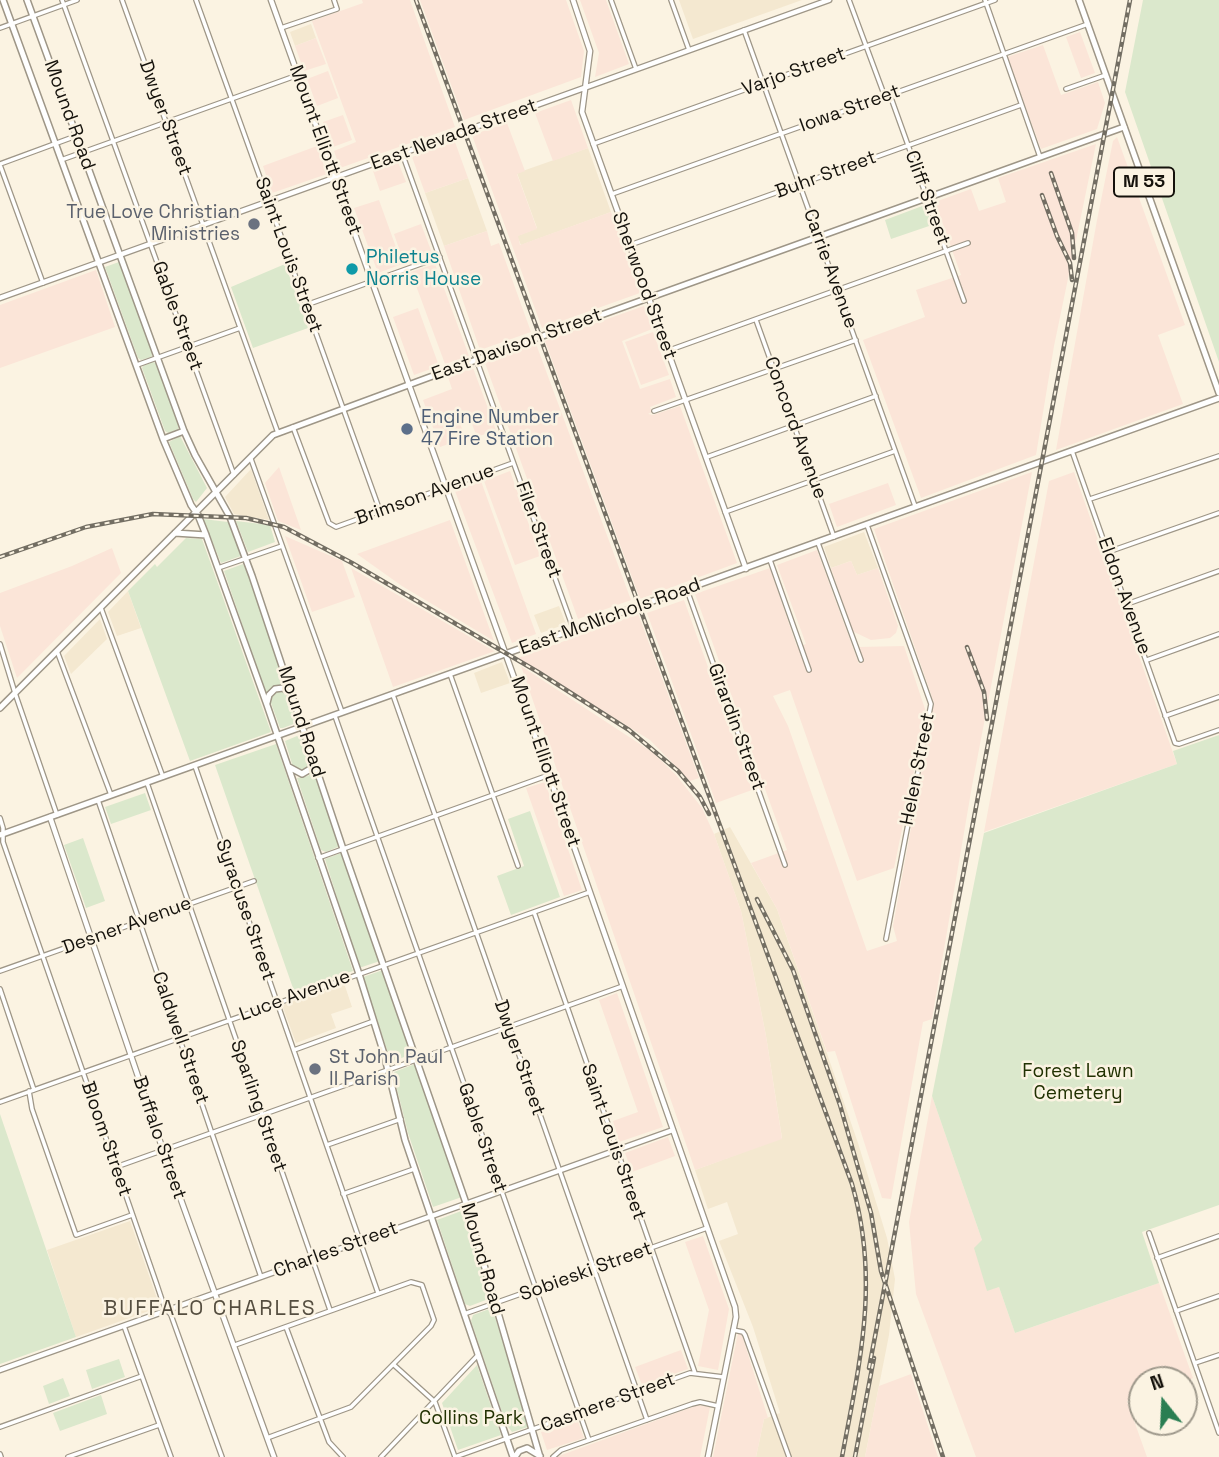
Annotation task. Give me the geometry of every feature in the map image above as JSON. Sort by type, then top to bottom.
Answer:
[{"type":"main road","name":"Mound Road","points":[[3,0],[163,439],[219,568],[359,974],[388,1069],[414,1169],[514,1457]]},
{"type":"main road","name":"Mound Road","points":[[27,0],[184,431],[230,517],[246,559],[466,1203],[540,1456]]},
{"type":"main road","name":"M 53","points":[[1079,0],[1219,393]]},
{"type":"main road","name":"East Davison Street","points":[[0,708],[195,511],[267,440],[278,433],[1124,127]]},
{"type":"main road","name":"East McNichols Road","points":[[2,834],[1219,398]]},
{"type":"main road","points":[[163,439],[184,431]]},
{"type":"main road","points":[[175,533],[206,535]]},
{"type":"main road","points":[[267,705],[269,695],[275,689],[283,688],[292,694]]},
{"type":"main road","points":[[287,765],[302,775],[312,768],[314,759]]},
{"type":"main road","points":[[514,1457],[527,1448],[540,1456]]},
{"type":"street","points":[[0,28],[63,2],[77,0]]},
{"type":"street","name":"Dwyer Street","points":[[122,0],[278,433]]},
{"type":"street","name":"Saint Louis Street","points":[[195,0],[380,511]]},
{"type":"street","name":"Mount Elliott Street","points":[[271,0],[550,775],[735,1307],[733,1330],[708,1457]]},
{"type":"street","points":[[281,29],[337,9],[334,0]]},
{"type":"street","name":"Sherwood Street","points":[[573,0],[590,51],[582,112],[746,569]]},
{"type":"street","points":[[611,0],[636,69]]},
{"type":"street","points":[[671,0],[689,50]]},
{"type":"street","name":"East Nevada Street","points":[[0,298],[829,0]]},
{"type":"street","points":[[849,0],[885,97]]},
{"type":"street","name":"Varjo Street","points":[[593,144],[995,0]]},
{"type":"street","points":[[986,1],[1040,158]]},
{"type":"street","name":"Gable Street","points":[[63,2],[234,475]]},
{"type":"street","name":"Iowa Street","points":[[612,194],[1088,24]]},
{"type":"street","name":"Carrie Avenue","points":[[744,30],[916,507]]},
{"type":"street","points":[[61,160],[298,75]]},
{"type":"street","points":[[1066,89],[1106,75]]},
{"type":"street","name":"Cliff Street","points":[[891,95],[964,301]]},
{"type":"street","name":"Buhr Street","points":[[630,245],[1021,105]]},
{"type":"street","points":[[43,283],[0,164],[76,136]]},
{"type":"street","name":"Filer Street","points":[[402,153],[574,630]]},
{"type":"street","points":[[667,351],[968,243]]},
{"type":"street","points":[[305,305],[440,257]]},
{"type":"street","name":"Concord Avenue","points":[[756,320],[834,537]]},
{"type":"street","points":[[136,365],[240,328]]},
{"type":"street","points":[[654,411],[856,340]]},
{"type":"street","points":[[706,457],[876,396]]},
{"type":"street","name":"Brimson Avenue","points":[[293,428],[329,523],[336,527],[513,463]]},
{"type":"street","points":[[726,512],[895,451]]},
{"type":"street","name":"Eldon Avenue","points":[[1072,451],[1175,743],[1219,730]]},
{"type":"street","points":[[1090,499],[1219,456]]},
{"type":"street","points":[[250,458],[342,714]]},
{"type":"street","points":[[1108,552],[1219,513]]},
{"type":"street","name":"Helen Street","points":[[867,525],[931,704],[886,939]]},
{"type":"street","points":[[818,542],[860,660]]},
{"type":"street","points":[[219,568],[282,546]]},
{"type":"street","points":[[770,560],[809,670]]},
{"type":"street","points":[[1127,604],[1219,571]]},
{"type":"street","name":"Girardin Street","points":[[687,590],[785,865]]},
{"type":"street","points":[[100,608],[163,777]]},
{"type":"street","points":[[1147,660],[1219,634]]},
{"type":"street","points":[[0,644],[57,815]]},
{"type":"street","points":[[57,651],[111,795]]},
{"type":"street","points":[[450,674],[518,866]]},
{"type":"street","name":"Dwyer Street","points":[[393,695],[647,1420]]},
{"type":"street","points":[[1166,716],[1219,697]]},
{"type":"street","name":"Gable Street","points":[[335,716],[589,1440]]},
{"type":"street","name":"Syracuse Street","points":[[195,766],[378,1293]]},
{"type":"street","points":[[318,858],[550,775]]},
{"type":"street","name":"Sparling Street","points":[[146,783],[330,1310]]},
{"type":"street","name":"Caldwell Street","points":[[98,800],[261,1277]]},
{"type":"street","name":"Buffalo Street","points":[[50,817],[163,1150],[274,1457]]},
{"type":"street","name":"Bloom Street","points":[[0,818],[4,842],[132,1215],[222,1457]]},
{"type":"street","name":"Desner Avenue","points":[[0,971],[254,881]]},
{"type":"street","name":"Luce Avenue","points":[[0,1102],[590,892]]},
{"type":"street","name":"Saint Louis Street","points":[[534,911],[695,1373]]},
{"type":"street","points":[[116,1167],[623,986]]},
{"type":"street","points":[[0,989],[32,1091],[32,1109],[76,1235],[132,1215]]},
{"type":"street","points":[[293,1050],[374,1021]]},
{"type":"street","points":[[327,1145],[401,1119]]},
{"type":"street","name":"Charles Street","points":[[0,1370],[673,1130]]},
{"type":"street","points":[[343,1194],[414,1169]]},
{"type":"street","name":"Sobieski Street","points":[[464,1314],[707,1228]]},
{"type":"street","points":[[1149,1233],[1219,1433]]},
{"type":"street","points":[[1157,1258],[1219,1236]]},
{"type":"street","points":[[235,1345],[411,1282],[422,1285],[434,1320],[394,1365],[351,1407],[267,1438]]},
{"type":"street","points":[[1176,1311],[1219,1296]]},
{"type":"street","points":[[124,1326],[171,1457]]},
{"type":"street","points":[[286,1327],[329,1442],[343,1457]]},
{"type":"street","points":[[733,1330],[745,1335],[789,1457]]},
{"type":"street","points":[[381,1457],[478,1355]]},
{"type":"street","points":[[1195,1363],[1219,1355]]},
{"type":"street","points":[[394,1365],[435,1402],[455,1457]]},
{"type":"street","name":"Casmere Street","points":[[455,1457],[695,1373],[723,1377]]},
{"type":"street","points":[[0,1427],[142,1376]]},
{"type":"street","points":[[553,1457],[559,1451],[696,1402],[718,1406]]},
{"type":"street","points":[[1213,1416],[1219,1414]]},
{"type":"street","points":[[68,1457],[159,1425]]},
{"type":"shaded area","points":[[362,0],[410,0],[455,127],[340,168],[334,151],[356,142],[312,21],[363,3]]},
{"type":"shaded area","points":[[420,0],[566,0],[584,51],[581,77],[464,120]]},
{"type":"shaded area","points":[[580,0],[606,0],[629,64],[595,77],[599,53]]},
{"type":"shaded area","points":[[679,0],[802,0],[693,39]]},
{"type":"shaded area","points":[[311,24],[316,38],[295,46],[290,32]]},
{"type":"shaded area","points":[[1080,32],[1095,73],[1081,78],[1066,37]]},
{"type":"shaded area","points":[[316,38],[326,64],[304,71],[295,46]]},
{"type":"shaded area","points":[[1043,45],[1061,95],[1098,82],[1105,103],[1097,129],[1041,149],[1007,57]]},
{"type":"shaded area","points":[[328,71],[338,98],[317,106],[307,79]]},
{"type":"shaded area","points":[[571,100],[588,148],[553,161],[535,113]]},
{"type":"shaded area","points":[[343,115],[352,140],[333,147],[323,122]]},
{"type":"shaded area","points":[[507,123],[525,171],[517,174],[537,229],[518,236],[520,245],[611,212],[640,293],[542,328],[472,135]]},
{"type":"shaded area","points":[[1117,137],[1185,325],[1158,335],[1183,404],[1056,450],[1097,220],[1113,141]]},
{"type":"shaded area","points":[[455,142],[468,178],[425,193],[412,157]]},
{"type":"shaded area","points":[[1096,144],[1054,346],[1036,455],[921,498],[863,340],[925,317],[916,290],[961,275],[935,202],[971,189],[979,211],[1006,202],[998,178]]},
{"type":"shaded area","points":[[317,146],[327,174],[272,193],[263,166]]},
{"type":"shaded area","points":[[588,148],[611,212],[521,245],[517,236],[537,228],[517,173]]},
{"type":"shaded area","points":[[398,162],[406,182],[380,191],[373,171]]},
{"type":"shaded area","points":[[468,178],[487,231],[444,246],[425,193]]},
{"type":"shaded area","points":[[379,200],[402,264],[378,273],[354,208]]},
{"type":"shaded area","points":[[421,224],[432,253],[404,263],[394,234]]},
{"type":"shaded area","points":[[487,231],[491,246],[499,243],[531,332],[480,350],[444,246]]},
{"type":"shaded area","points":[[435,264],[469,356],[445,364],[411,272]]},
{"type":"shaded area","points":[[96,270],[115,327],[0,368],[0,305]]},
{"type":"shaded area","points":[[644,306],[652,329],[622,341],[640,389],[670,379],[676,397],[650,407],[652,412],[648,414],[653,415],[680,406],[737,563],[640,599],[545,341]]},
{"type":"shaded area","points":[[418,308],[439,366],[414,375],[393,317]]},
{"type":"shaded area","points":[[653,332],[669,375],[641,385],[625,342]]},
{"type":"shaded area","points":[[536,344],[631,600],[578,619],[485,363]]},
{"type":"shaded area","points":[[473,368],[496,430],[477,437],[470,419],[460,423],[465,438],[440,447],[423,400],[452,389],[448,377]]},
{"type":"shaded area","points":[[279,467],[301,530],[278,521],[265,483]]},
{"type":"shaded area","points":[[251,469],[269,520],[234,514],[225,497]]},
{"type":"shaded area","points":[[510,471],[540,556],[515,565],[484,481]]},
{"type":"shaded area","points":[[1032,472],[972,786],[932,1019],[923,1022],[891,1199],[882,1198],[835,1051],[827,1052],[777,909],[751,863],[787,850],[695,594],[770,568],[797,647],[806,644],[777,565],[817,550],[859,664],[863,660],[859,647],[904,646],[926,712],[894,868],[857,881],[790,690],[773,696],[788,726],[867,951],[897,941],[893,926],[934,703],[874,529]]},
{"type":"shaded area","points":[[1074,472],[1177,764],[984,832],[1049,481]]},
{"type":"shaded area","points":[[481,481],[536,634],[512,643],[455,491]]},
{"type":"shaded area","points":[[888,483],[896,505],[837,527],[829,504]]},
{"type":"shaded area","points":[[450,520],[494,641],[402,586],[357,554]]},
{"type":"shaded area","points":[[864,532],[878,568],[857,575],[851,561],[831,568],[824,547]]},
{"type":"shaded area","points":[[285,536],[342,561],[355,597],[312,612]]},
{"type":"shaded area","points":[[112,548],[121,573],[17,678],[0,626],[0,593]]},
{"type":"shaded area","points":[[851,561],[857,575],[878,568],[898,626],[896,633],[890,638],[871,640],[852,631],[831,568]]},
{"type":"shaded area","points":[[351,568],[494,651],[495,651],[393,687]]},
{"type":"shaded area","points":[[128,591],[141,628],[117,636],[108,612]]},
{"type":"shaded area","points":[[684,600],[752,790],[716,803],[647,613]]},
{"type":"shaded area","points":[[559,606],[566,624],[541,633],[534,615]]},
{"type":"shaded area","points":[[638,614],[699,778],[690,781],[650,740],[518,658]]},
{"type":"shaded area","points":[[100,619],[107,639],[71,674],[64,656]]},
{"type":"shaded area","points":[[502,662],[510,683],[481,693],[474,673]]},
{"type":"shaded area","points":[[521,666],[652,752],[676,775],[702,808],[741,911],[766,1036],[782,1139],[695,1170]]},
{"type":"shaded area","points":[[545,782],[582,890],[564,896],[526,788]]},
{"type":"shaded area","points":[[730,827],[777,909],[858,1143],[887,1238],[895,1279],[889,1335],[865,1457],[756,1457],[764,1419],[780,1413],[753,1327],[719,1241],[738,1234],[727,1202],[708,1209],[695,1170],[782,1138],[766,1036],[741,911],[714,834]]},
{"type":"shaded area","points":[[344,983],[352,1007],[331,1014],[336,1028],[296,1043],[282,1005]]},
{"type":"shaded area","points":[[617,993],[663,1127],[619,1142],[613,1121],[638,1112],[599,1000]]},
{"type":"shaded area","points":[[932,1096],[982,1240],[987,1290],[999,1287],[1015,1333],[1159,1283],[1189,1366],[1128,1366],[1128,1436],[1140,1436],[1147,1457],[976,1457],[916,1294],[909,1222]]},
{"type":"shaded area","points":[[668,1137],[675,1156],[632,1172],[625,1153]]},
{"type":"shaded area","points":[[130,1221],[160,1307],[76,1337],[47,1250]]},
{"type":"shaded area","points":[[703,1236],[729,1309],[718,1370],[698,1366],[709,1310],[685,1242]]},
{"type":"shaded area","points":[[741,1332],[768,1418],[764,1419],[756,1457],[713,1457],[738,1333]]},
{"type":"shaded area","points":[[681,1350],[688,1369],[642,1385],[635,1367]]},
{"type":"shaded area","points":[[911,1374],[938,1457],[865,1457],[879,1386]]},
{"type":"shaded area","points":[[698,1405],[710,1407],[700,1457],[556,1457]]},
{"type":"shaded area","points":[[577,1419],[584,1438],[547,1450],[541,1432]]},
{"type":"green space","points":[[1143,0],[1219,0],[1219,362],[1125,92]]},
{"type":"green space","points":[[925,205],[932,225],[891,239],[885,220]]},
{"type":"green space","points":[[119,262],[153,354],[141,360],[105,267]]},
{"type":"green space","points":[[285,264],[308,328],[253,348],[231,287]]},
{"type":"green space","points":[[153,362],[157,364],[179,425],[178,429],[168,433],[142,368]]},
{"type":"green space","points":[[180,436],[207,488],[196,502],[169,442]]},
{"type":"green space","points":[[203,519],[228,522],[241,556],[221,563]]},
{"type":"green space","points":[[236,521],[270,525],[275,542],[248,552]]},
{"type":"green space","points":[[186,538],[202,539],[271,732],[190,761],[128,591]]},
{"type":"green space","points":[[243,564],[286,684],[272,688],[266,694],[224,571]]},
{"type":"green space","points":[[278,691],[288,693],[299,722],[280,728],[271,703],[272,697]]},
{"type":"green space","points":[[302,734],[312,761],[308,770],[303,772],[293,767],[285,741]]},
{"type":"green space","name":"Forest Lawn Cemetery","points":[[1219,735],[1219,1205],[1142,1232],[1159,1283],[1015,1333],[999,1287],[987,1291],[974,1248],[982,1240],[932,1096],[984,833],[1177,764],[1173,751]]},
{"type":"green space","points":[[276,744],[353,971],[294,991],[215,765]]},
{"type":"green space","points":[[315,769],[340,846],[326,852],[321,850],[297,778],[308,776]]},
{"type":"green space","points":[[145,793],[151,810],[111,824],[105,807]]},
{"type":"green space","points":[[530,811],[560,897],[511,915],[497,876],[524,866],[508,819]]},
{"type":"green space","points":[[83,838],[105,901],[86,908],[64,845]]},
{"type":"green space","points":[[341,853],[344,855],[380,961],[359,968],[325,859]]},
{"type":"green space","points":[[383,970],[412,1054],[391,1062],[363,977]]},
{"type":"green space","points":[[415,1064],[462,1197],[433,1207],[408,1133],[394,1077],[394,1072]]},
{"type":"green space","points":[[0,1114],[76,1337],[0,1364]]},
{"type":"green space","points":[[464,1210],[491,1298],[470,1306],[465,1304],[437,1220]]},
{"type":"green space","points":[[492,1308],[529,1424],[528,1427],[512,1432],[506,1424],[471,1321],[473,1315]]},
{"type":"green space","points":[[119,1359],[125,1377],[92,1389],[86,1370]]},
{"type":"green space","name":"Collins Park","points":[[477,1365],[501,1435],[458,1450],[442,1403]]},
{"type":"green space","points":[[63,1378],[70,1396],[49,1404],[43,1386]]},
{"type":"green space","points":[[101,1395],[107,1414],[60,1431],[53,1413]]},
{"type":"railway","points":[[416,0],[852,1184],[865,1254],[866,1288],[860,1354],[842,1457]]},
{"type":"railway","points":[[869,1368],[1130,0]]},
{"type":"railway","points":[[1051,173],[1072,233],[1074,258]]},
{"type":"railway","points":[[1042,195],[1070,263],[1072,280]]},
{"type":"railway","points":[[0,557],[86,527],[153,514],[246,518],[284,527],[352,563],[538,672],[629,730],[678,771],[700,797],[709,814]]},
{"type":"railway","points":[[967,647],[984,692],[987,719]]},
{"type":"railway","points":[[757,899],[793,970],[840,1105],[871,1213],[881,1271],[943,1457]]},
{"type":"railway","points":[[855,1457],[874,1358]]},
{"type":"place","name":"True Love Christian Ministries","points":[[254,224]]},
{"type":"place","name":"Philetus Norris House","points":[[352,269]]},
{"type":"place","name":"Engine Number 47 Fire Station","points":[[407,429]]},
{"type":"place","name":"St John Paul II Parish","points":[[315,1069]]},
{"type":"district","name":"BUFFALO CHARLES","points":[[210,1309]]}]
